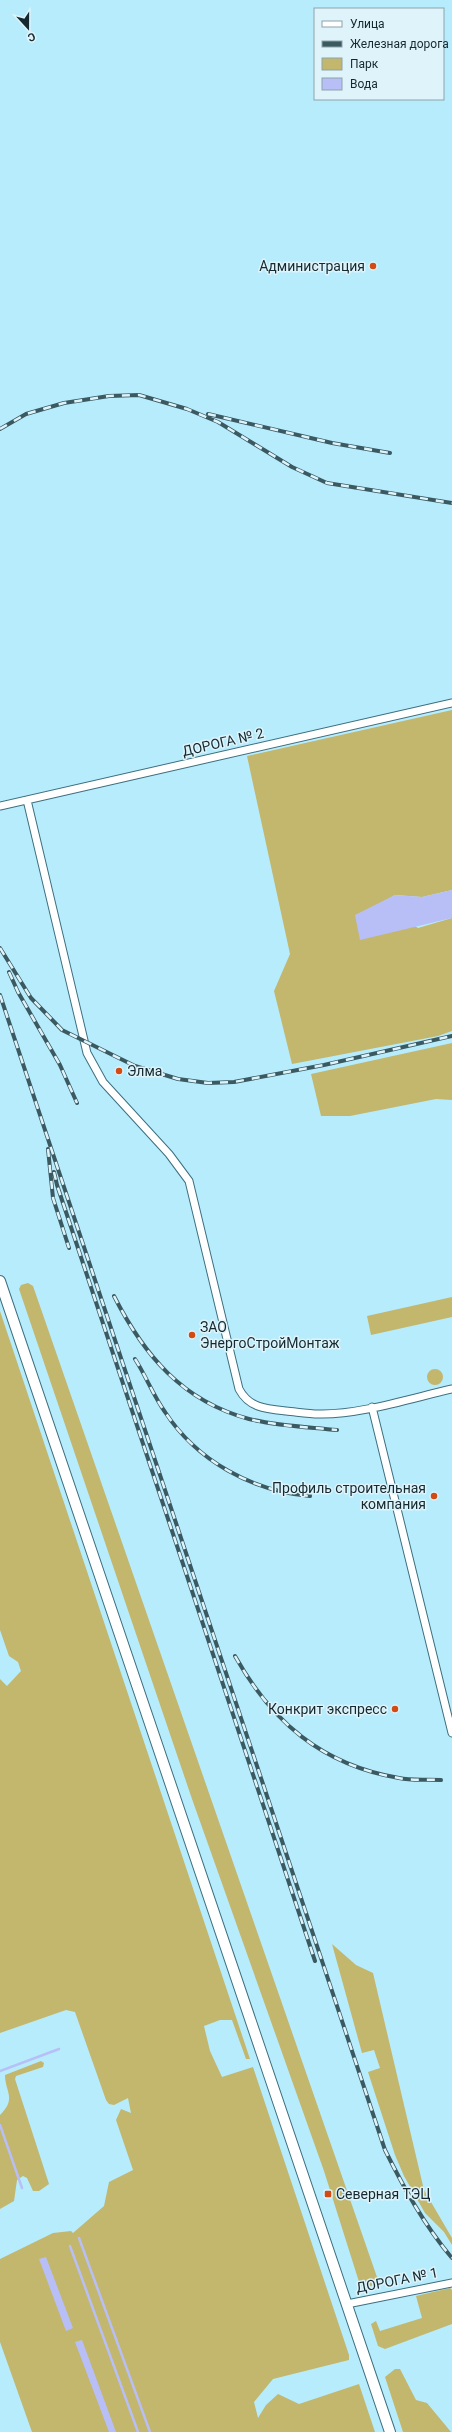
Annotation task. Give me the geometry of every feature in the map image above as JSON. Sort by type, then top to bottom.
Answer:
[{"type":"main road","points":[[0,1281],[390,2432]]},
{"type":"street","name":"ДОРОГА № 2","points":[[0,806],[452,703]]},
{"type":"street","points":[[27,800],[87,1053],[103,1082],[169,1154],[189,1181],[239,1389],[244,1398],[252,1404],[264,1408],[320,1414],[372,1408],[452,1389]]},
{"type":"street","points":[[372,1408],[452,1733]]},
{"type":"street","name":"ДОРОГА № 1","points":[[347,2304],[452,2283]]},
{"type":"green space","points":[[452,710],[452,890],[422,897],[395,895],[381,903],[418,928],[452,918],[452,1031],[438,1036],[292,1064],[274,991],[290,954],[247,756]]},
{"type":"green space","points":[[452,1043],[452,1100],[436,1099],[350,1116],[321,1116],[311,1074]]},
{"type":"green space","points":[[28,1283],[33,1286],[378,2280],[376,2284],[366,2288],[360,2285],[324,2171],[192,1799],[19,1289],[21,1285]]},
{"type":"green space","points":[[452,1297],[452,1317],[371,1335],[367,1316]]},
{"type":"green space","points":[[0,1311],[250,2059],[246,2059],[232,2020],[220,2020],[204,2026],[210,2051],[222,2077],[253,2067],[349,2355],[349,2360],[273,2379],[254,2402],[258,2418],[266,2405],[278,2394],[299,2404],[359,2384],[375,2432],[32,2432],[0,2342],[0,2259],[53,2233],[71,2231],[73,2233],[104,2206],[109,2182],[133,2170],[116,2120],[121,2109],[131,2113],[128,2098],[114,2105],[109,2104],[106,2100],[75,2012],[66,2010],[0,2033],[0,1679],[7,1686],[21,1671],[18,1662],[9,1656],[0,1630]]},
{"type":"green space","points":[[435,1369],[442,1374],[443,1377],[438,1384],[435,1385],[428,1380],[427,1377],[432,1370]]},
{"type":"green space","points":[[332,1944],[356,1965],[373,1973],[424,2190],[452,2238],[452,2245],[444,2232],[425,2213],[404,2176],[395,2155],[368,2072],[380,2068],[374,2050],[362,2053]]},
{"type":"green space","points":[[41,2061],[44,2063],[43,2067],[16,2076],[15,2079],[49,2184],[39,2191],[33,2191],[27,2178],[23,2176],[17,2180],[14,2201],[0,2209],[0,2115],[8,2104],[9,2099],[5,2075]]},
{"type":"green space","points":[[450,2288],[452,2290],[452,2324],[385,2349],[378,2346],[371,2324],[376,2321],[380,2331],[422,2318],[416,2296]]},
{"type":"green space","points":[[395,2369],[400,2369],[416,2400],[427,2403],[451,2432],[403,2432],[385,2377]]},
{"type":"water","points":[[452,890],[452,918],[360,940],[355,915],[395,895],[422,897]]},
{"type":"water","points":[[46,2257],[73,2328],[66,2331],[39,2259]]},
{"type":"water","points":[[82,2340],[116,2432],[109,2432],[75,2342]]},
{"type":"waterway","points":[[0,2071],[59,2049]]},
{"type":"waterway","points":[[0,2125],[22,2188]]},
{"type":"waterway","points":[[79,2238],[150,2432]]},
{"type":"waterway","points":[[70,2246],[138,2432]]},
{"type":"railway","points":[[0,429],[26,414],[64,403],[109,396],[139,395],[187,409],[218,422],[292,467],[327,483],[452,503]]},
{"type":"railway","points":[[208,414],[332,443],[390,453]]},
{"type":"railway","points":[[0,948],[31,998],[62,1030],[135,1066],[178,1079],[208,1083],[234,1082],[324,1065],[452,1036]]},
{"type":"railway","points":[[9,972],[18,992],[60,1065],[77,1103]]},
{"type":"railway","points":[[0,995],[385,2150],[415,2206],[432,2233],[452,2258]]},
{"type":"railway","points":[[48,1149],[53,1198],[69,1248]]},
{"type":"railway","points":[[54,1172],[57,1185],[315,1961]]},
{"type":"railway","points":[[114,1296],[138,1338],[152,1356],[185,1388],[204,1400],[225,1411],[249,1419],[282,1425],[337,1430]]},
{"type":"railway","points":[[135,1359],[165,1412],[193,1445],[210,1459],[247,1480],[267,1488],[310,1496]]},
{"type":"railway","points":[[235,1656],[265,1701],[302,1737],[323,1751],[346,1763],[371,1772],[404,1779],[441,1780]]},
{"type":"place","name":"Администрация","points":[[373,266]]},
{"type":"place","name":"Элма","points":[[119,1071]]},
{"type":"place","name":"ЗАО ЭнергоСтройМонтаж","points":[[192,1335]]},
{"type":"place","name":"Профиль строительная компания","points":[[434,1496]]},
{"type":"place","name":"Конкрит экспресс","points":[[395,1709]]},
{"type":"place","name":"Северная ТЭЦ","points":[[328,2194]]}]
